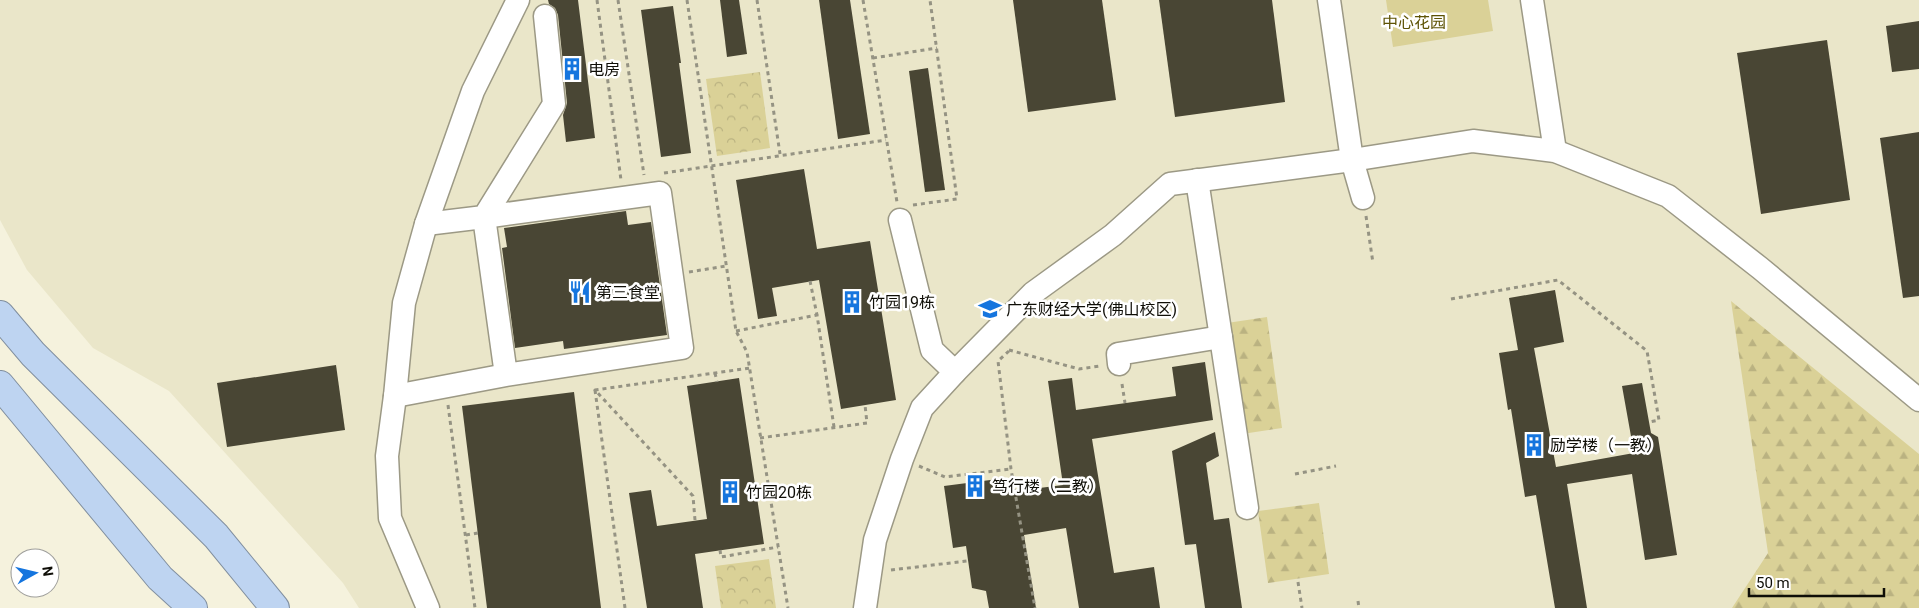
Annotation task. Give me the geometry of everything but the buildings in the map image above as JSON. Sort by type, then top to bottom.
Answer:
[{"type":"highway","points":[[0,315],[33,354],[216,536],[275,608]]},
{"type":"highway","points":[[0,385],[160,578],[193,608]]},
{"type":"street","points":[[428,608],[390,518],[387,456],[396,396],[404,303],[426,224],[474,91],[518,0]]},
{"type":"street","points":[[1329,0],[1352,160],[1363,198]]},
{"type":"street","points":[[1532,0],[1555,151]]},
{"type":"street","points":[[506,376],[484,217],[554,104],[545,16]]},
{"type":"street","points":[[865,608],[875,540],[902,459],[922,408],[1033,293],[1114,235],[1170,184],[1352,160],[1472,141],[1555,151],[1668,196],[1760,268],[1919,400]]},
{"type":"street","points":[[1197,180],[1247,508]]},
{"type":"street","points":[[396,396],[506,376],[682,348],[660,192],[426,224]]},
{"type":"street","points":[[899,214],[932,350],[955,372]]},
{"type":"street","points":[[1119,364],[1118,354],[1221,337]]},
{"type":"path","points":[[596,0],[624,198]]},
{"type":"path","points":[[620,0],[644,176],[654,174]]},
{"type":"path","points":[[687,0],[736,331],[747,352],[788,608]]},
{"type":"path","points":[[757,0],[780,154]]},
{"type":"path","points":[[863,0],[899,214],[957,199],[930,0]]},
{"type":"path","points":[[873,58],[937,48]]},
{"type":"path","points":[[663,173],[780,154],[886,140]]},
{"type":"path","points":[[1363,198],[1373,263]]},
{"type":"path","points":[[672,274],[726,266]]},
{"type":"path","points":[[1451,299],[1558,280],[1647,351],[1659,420],[1649,422]]},
{"type":"path","points":[[810,282],[834,428]]},
{"type":"path","points":[[736,331],[817,316]]},
{"type":"path","points":[[996,331],[1009,351],[1079,369],[1119,364]]},
{"type":"path","points":[[1009,351],[998,361],[1011,469],[1035,608]]},
{"type":"path","points":[[595,390],[750,368]]},
{"type":"path","points":[[715,373],[717,382]]},
{"type":"path","points":[[446,387],[475,608]]},
{"type":"path","points":[[595,390],[693,496],[695,520]]},
{"type":"path","points":[[595,390],[625,608]]},
{"type":"path","points":[[760,438],[867,423],[865,405]]},
{"type":"path","points":[[902,459],[945,477],[1011,469]]},
{"type":"path","points":[[1295,474],[1336,466]]},
{"type":"path","points":[[466,535],[478,533]]},
{"type":"path","points":[[720,550],[722,557],[778,546]]},
{"type":"path","points":[[896,569],[967,561]]},
{"type":"path","points":[[1298,582],[1302,608]]},
{"type":"path","points":[[1358,601],[1359,608]]},
{"type":"shaded area","name":"广东财经大学(佛山校区)","points":[[0,0],[1919,0],[1919,608],[359,608],[343,583],[169,391],[93,348],[27,270],[0,220]]},
{"type":"green space","name":"中心花园","points":[[1386,0],[1488,0],[1493,31],[1393,47]]},
{"type":"green space","points":[[760,72],[770,148],[717,156],[706,79]]},
{"type":"green space","points":[[1731,301],[1919,454],[1919,608],[1732,608],[1768,553]]},
{"type":"green space","points":[[1267,317],[1282,428],[1242,434],[1227,323]]},
{"type":"green space","points":[[1319,503],[1329,574],[1268,583],[1258,511]]},
{"type":"green space","points":[[769,559],[776,608],[721,608],[715,566]]},
{"type":"place","name":"电房","points":[[572,69]]},
{"type":"place","name":"第三食堂","points":[[580,292]]},
{"type":"place","name":"竹园19栋","points":[[852,302]]},
{"type":"place","name":"广东财经大学(佛山校区)","points":[[990,309]]},
{"type":"place","name":"励学楼（一教）","points":[[1534,445]]},
{"type":"place","name":"笃行楼（二教）","points":[[975,486]]},
{"type":"place","name":"竹园20栋","points":[[730,492]]}]
